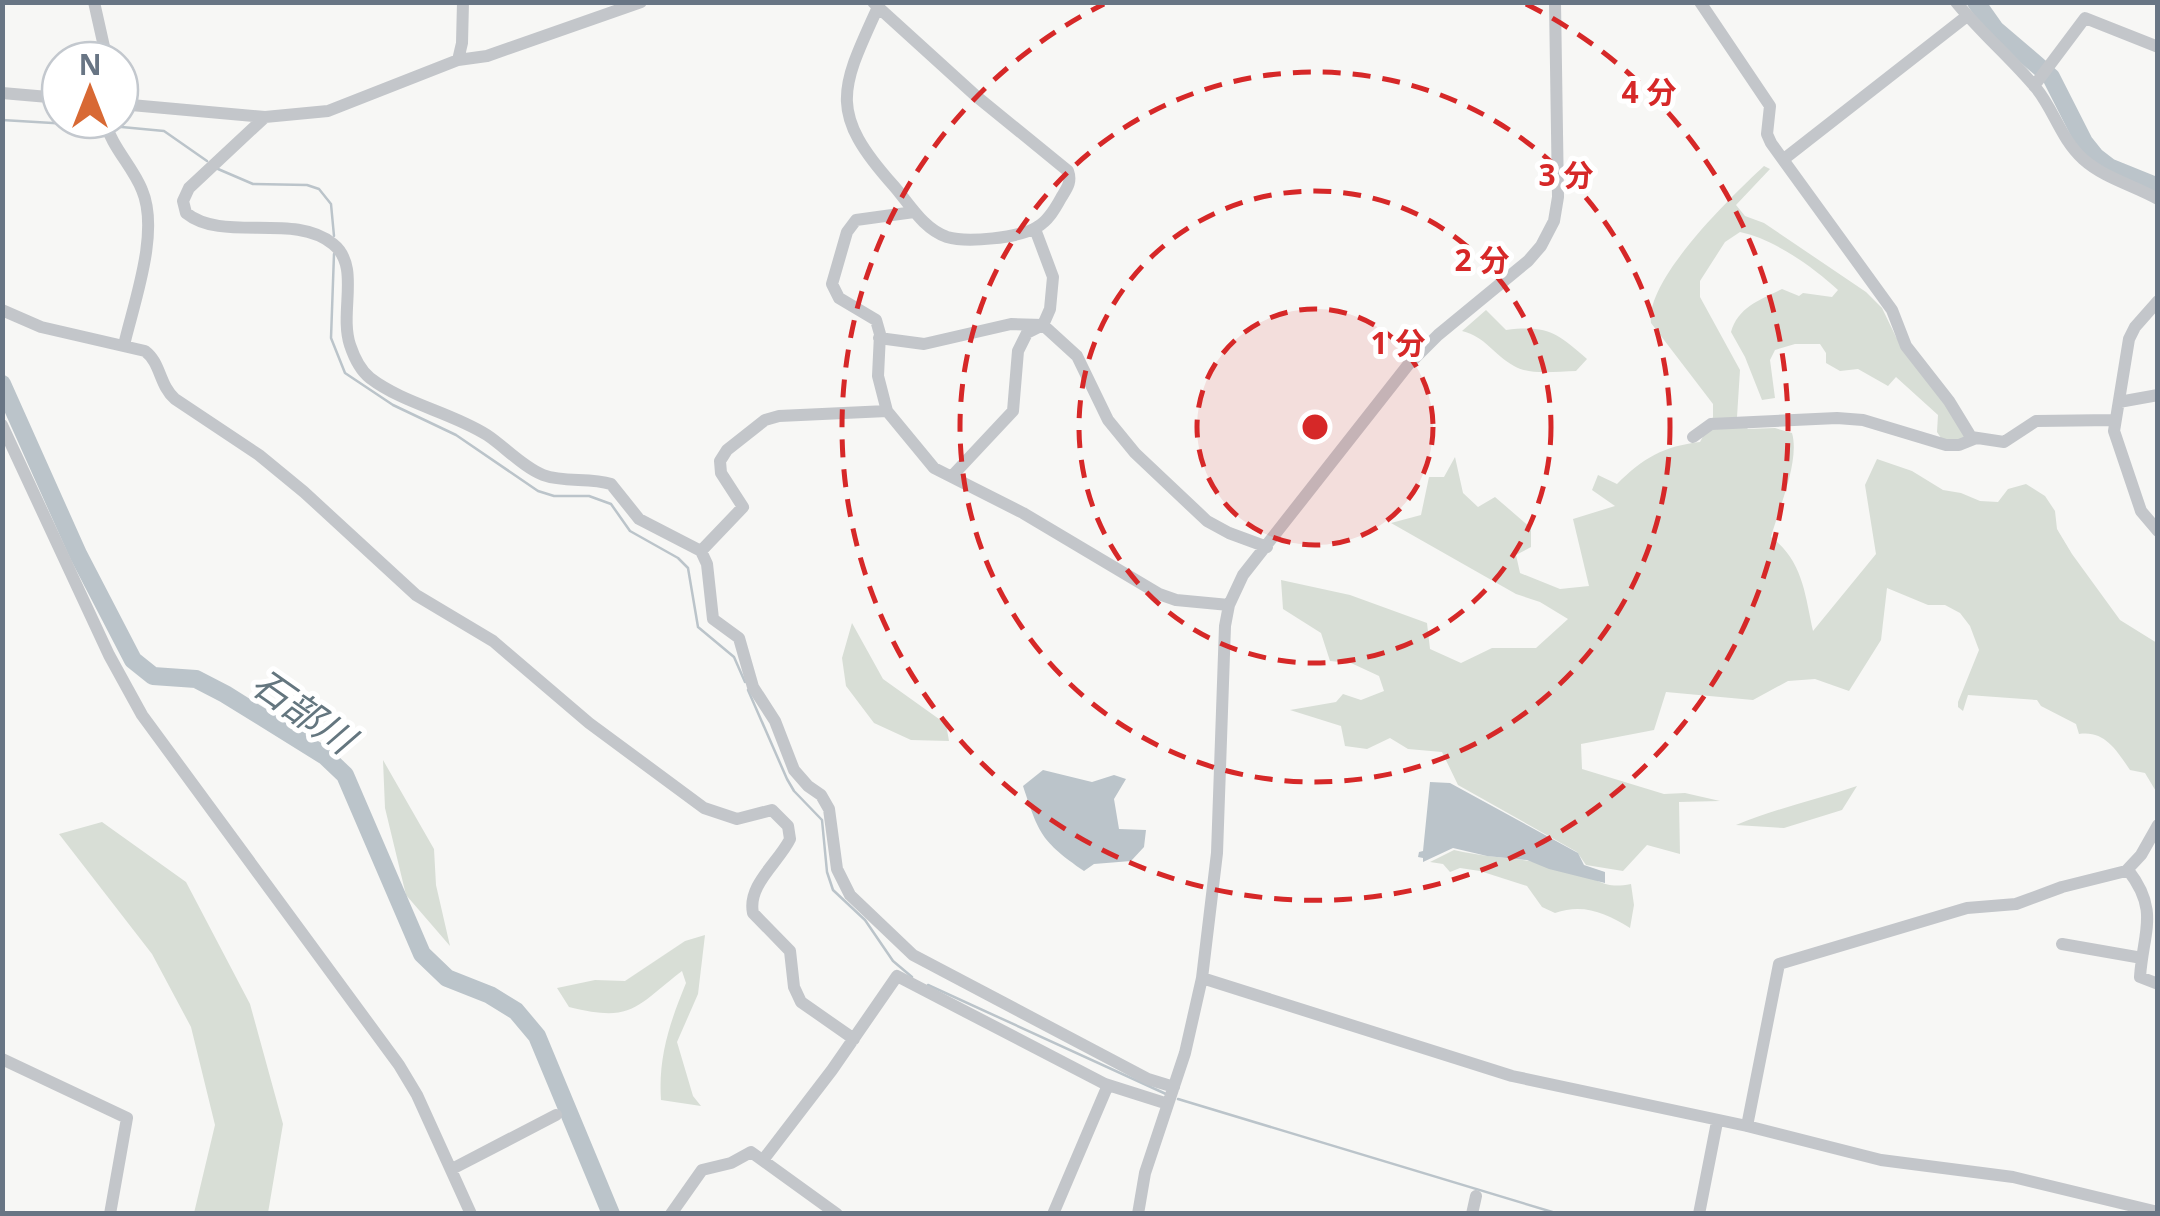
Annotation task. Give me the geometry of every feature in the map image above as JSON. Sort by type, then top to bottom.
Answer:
[{"type":"street","points":[[94,2],[103,40]]},
{"type":"street","points":[[458,60],[463,2]]},
{"type":"street","points":[[140,106],[265,117],[328,111],[458,60],[488,56],[641,2]]},
{"type":"street","points":[[1138,1214],[1145,1174],[1174,1087],[1202,978],[1217,853],[1228,606],[1244,576],[1408,366],[1438,335],[1528,262],[1548,236],[1558,197],[1555,2]]},
{"type":"street","points":[[1700,2],[1770,106],[1768,138],[1892,310],[1906,346],[1974,439]]},
{"type":"street","points":[[1956,2],[2037,83],[2074,150],[2084,160],[2158,199]]},
{"type":"street","points":[[876,5],[976,96],[1068,170],[1068,186],[1052,212],[1034,229],[964,240],[938,233],[914,212],[867,156],[854,135],[848,104],[850,70],[876,5]]},
{"type":"street","points":[[1784,160],[1967,16]]},
{"type":"street","points":[[2037,83],[2085,18],[2158,47]]},
{"type":"street","points":[[2,93],[40,96]]},
{"type":"street","points":[[265,117],[189,188],[182,201],[186,213],[206,223],[322,236],[339,249],[348,264],[344,304],[347,337],[371,379],[484,434],[539,473],[612,484],[639,519],[700,551],[707,564],[713,619],[740,638],[753,687],[775,721],[794,770],[829,808],[836,869],[850,895],[914,955],[1148,1079],[1174,1087]]},
{"type":"street","points":[[113,140],[143,191],[148,216],[143,262],[124,345]]},
{"type":"street","points":[[914,212],[856,220],[847,232],[832,277],[834,294],[872,315],[879,326],[878,376],[887,412],[934,468],[1048,527],[1158,594],[1228,606]]},
{"type":"street","points":[[953,475],[1012,411],[1018,351],[1027,333],[1043,325],[1052,302],[1053,278],[1034,229]]},
{"type":"street","points":[[2158,301],[2131,334],[2114,420],[2114,431],[2141,511],[2158,531]]},
{"type":"street","points":[[2,310],[41,327],[137,347],[152,356],[169,394],[259,455],[416,595],[493,641],[588,723],[704,808],[737,818],[764,810],[777,814],[788,826],[790,840],[756,888],[752,912],[790,951],[794,987],[801,1002],[854,1039]]},
{"type":"street","points":[[879,338],[924,344],[1011,324],[1043,325],[1077,356],[1108,420],[1135,452],[1207,520],[1266,547]]},
{"type":"street","points":[[2120,402],[2158,395]]},
{"type":"street","points":[[700,551],[743,507],[721,473],[720,461],[727,450],[758,425],[779,416],[887,412]]},
{"type":"street","points":[[1693,436],[1711,424],[1837,418],[1863,420],[1946,445],[1966,444],[1974,439],[2004,442],[2036,420],[2114,420]]},
{"type":"street","points":[[2,425],[108,655],[142,715],[399,1065],[471,1214]]},
{"type":"street","points":[[1747,1126],[1780,964],[1967,908],[2016,904],[2128,870],[2158,825]]},
{"type":"street","points":[[2128,870],[2141,890],[2154,926],[2142,958],[2140,977],[2158,984]]},
{"type":"street","points":[[2062,944],[2142,958]]},
{"type":"street","points":[[763,1160],[854,1039],[894,978],[900,976],[1108,1085],[1168,1104]]},
{"type":"street","points":[[1202,978],[1512,1076],[1747,1126],[1881,1160],[2013,1177],[2158,1212]]},
{"type":"street","points":[[2,1059],[127,1118],[110,1214]]},
{"type":"street","points":[[1053,1214],[1108,1085]]},
{"type":"street","points":[[452,1168],[556,1115]]},
{"type":"street","points":[[1699,1214],[1717,1122]]},
{"type":"street","points":[[671,1214],[702,1170],[731,1163],[748,1153],[837,1214]]},
{"type":"street","points":[[1472,1214],[1476,1196]]},
{"type":"shaded area","points":[[1764,166],[1770,169],[1736,205],[1745,216],[1764,223],[1866,292],[1882,308],[1896,337],[1927,375],[1967,440],[1943,441],[1937,432],[1938,415],[1896,377],[1888,386],[1858,369],[1840,371],[1826,363],[1826,353],[1820,344],[1795,344],[1775,350],[1770,360],[1775,398],[1762,400],[1731,332],[1734,323],[1751,305],[1782,289],[1799,296],[1803,293],[1832,297],[1838,290],[1805,263],[1766,241],[1740,232],[1725,242],[1700,281],[1700,297],[1740,370],[1737,417],[1748,429],[1775,428],[1792,433],[1791,471],[1771,537],[1796,568],[1813,631],[1876,554],[1865,485],[1877,459],[1912,471],[1943,490],[1980,501],[1998,502],[2008,489],[2026,484],[2045,496],[2055,511],[2057,529],[2072,554],[2120,620],[2157,643],[2157,793],[2145,773],[2130,770],[2109,743],[2096,735],[2079,734],[2076,724],[2041,706],[2037,700],[1968,695],[1963,711],[1958,702],[1979,650],[1970,626],[1960,613],[1945,605],[1928,605],[1887,588],[1881,640],[1849,691],[1815,679],[1788,681],[1753,700],[1666,692],[1654,730],[1581,744],[1582,769],[1664,794],[1685,793],[1720,801],[1679,802],[1680,854],[1647,845],[1623,871],[1586,865],[1577,852],[1458,785],[1442,752],[1408,749],[1390,738],[1367,749],[1345,746],[1341,726],[1290,710],[1336,702],[1343,694],[1361,700],[1384,691],[1379,676],[1351,663],[1330,661],[1321,633],[1283,609],[1281,580],[1350,595],[1427,623],[1430,649],[1461,663],[1492,648],[1536,648],[1568,619],[1391,523],[1421,515],[1429,477],[1444,477],[1455,457],[1463,493],[1478,507],[1495,497],[1531,528],[1531,547],[1516,555],[1520,573],[1560,589],[1589,586],[1573,519],[1615,506],[1592,490],[1598,475],[1617,484],[1655,455],[1700,442],[1713,417],[1713,404],[1651,323],[1653,305],[1662,284],[1694,239]]},
{"type":"shaded area","points":[[1486,310],[1506,330],[1551,333],[1587,359],[1576,371],[1536,372],[1514,366],[1477,337],[1462,331]]},
{"type":"shaded area","points":[[852,623],[883,679],[946,724],[949,741],[911,740],[874,723],[846,686],[842,658]]},
{"type":"shaded area","points":[[383,760],[434,849],[436,885],[450,946],[406,895],[385,808]]},
{"type":"shaded area","points":[[1043,770],[1092,782],[1114,775],[1126,779],[1114,799],[1119,829],[1146,830],[1144,847],[1131,861],[1094,864],[1084,871],[1070,861],[1043,835],[1023,786]]},
{"type":"shaded area","points":[[1430,782],[1450,783],[1578,853],[1584,865],[1605,872],[1605,883],[1527,860],[1453,848],[1423,862],[1418,857],[1423,851]]},
{"type":"shaded area","points":[[1857,786],[1842,810],[1784,828],[1736,825],[1766,814]]},
{"type":"shaded area","points":[[102,822],[186,882],[250,1004],[283,1124],[268,1213],[194,1213],[215,1125],[191,1027],[152,954],[59,834]]},
{"type":"shaded area","points":[[1454,850],[1548,864],[1609,885],[1631,884],[1634,905],[1630,928],[1594,911],[1555,913],[1542,907],[1527,886],[1480,871],[1460,868],[1450,872],[1443,864],[1430,862]]},
{"type":"shaded area","points":[[705,935],[698,994],[677,1042],[693,1096],[701,1106],[661,1100],[666,1040],[686,983],[682,971],[632,1009],[620,1012],[569,1007],[557,988],[595,980],[625,981],[685,941]]},
{"type":"waterway","points":[[1976,2],[1995,29],[2051,77],[2084,142],[2096,157],[2109,167],[2158,187]]},
{"type":"waterway","points":[[2,120],[40,122]]},
{"type":"waterway","points":[[140,129],[164,131],[207,161]]},
{"type":"waterway","points":[[218,169],[253,184],[307,185],[319,189],[331,204],[334,236]]},
{"type":"waterway","points":[[334,254],[331,338],[345,373],[393,405],[456,435],[538,491],[554,496],[589,496],[611,504],[630,531],[678,558],[688,568],[698,627],[734,657],[745,682]]},
{"type":"waterway","name":"石部川","points":[[2,384],[78,554],[133,660],[153,676],[196,679],[225,694],[325,756],[345,775],[422,954],[447,978],[490,995],[516,1011],[537,1036],[611,1214]]},
{"type":"waterway","points":[[748,690],[787,779],[822,820],[827,872],[833,890],[865,920],[893,961],[912,977]]},
{"type":"waterway","points":[[928,985],[1166,1094]]},
{"type":"waterway","points":[[1178,1099],[1559,1214]]}]
